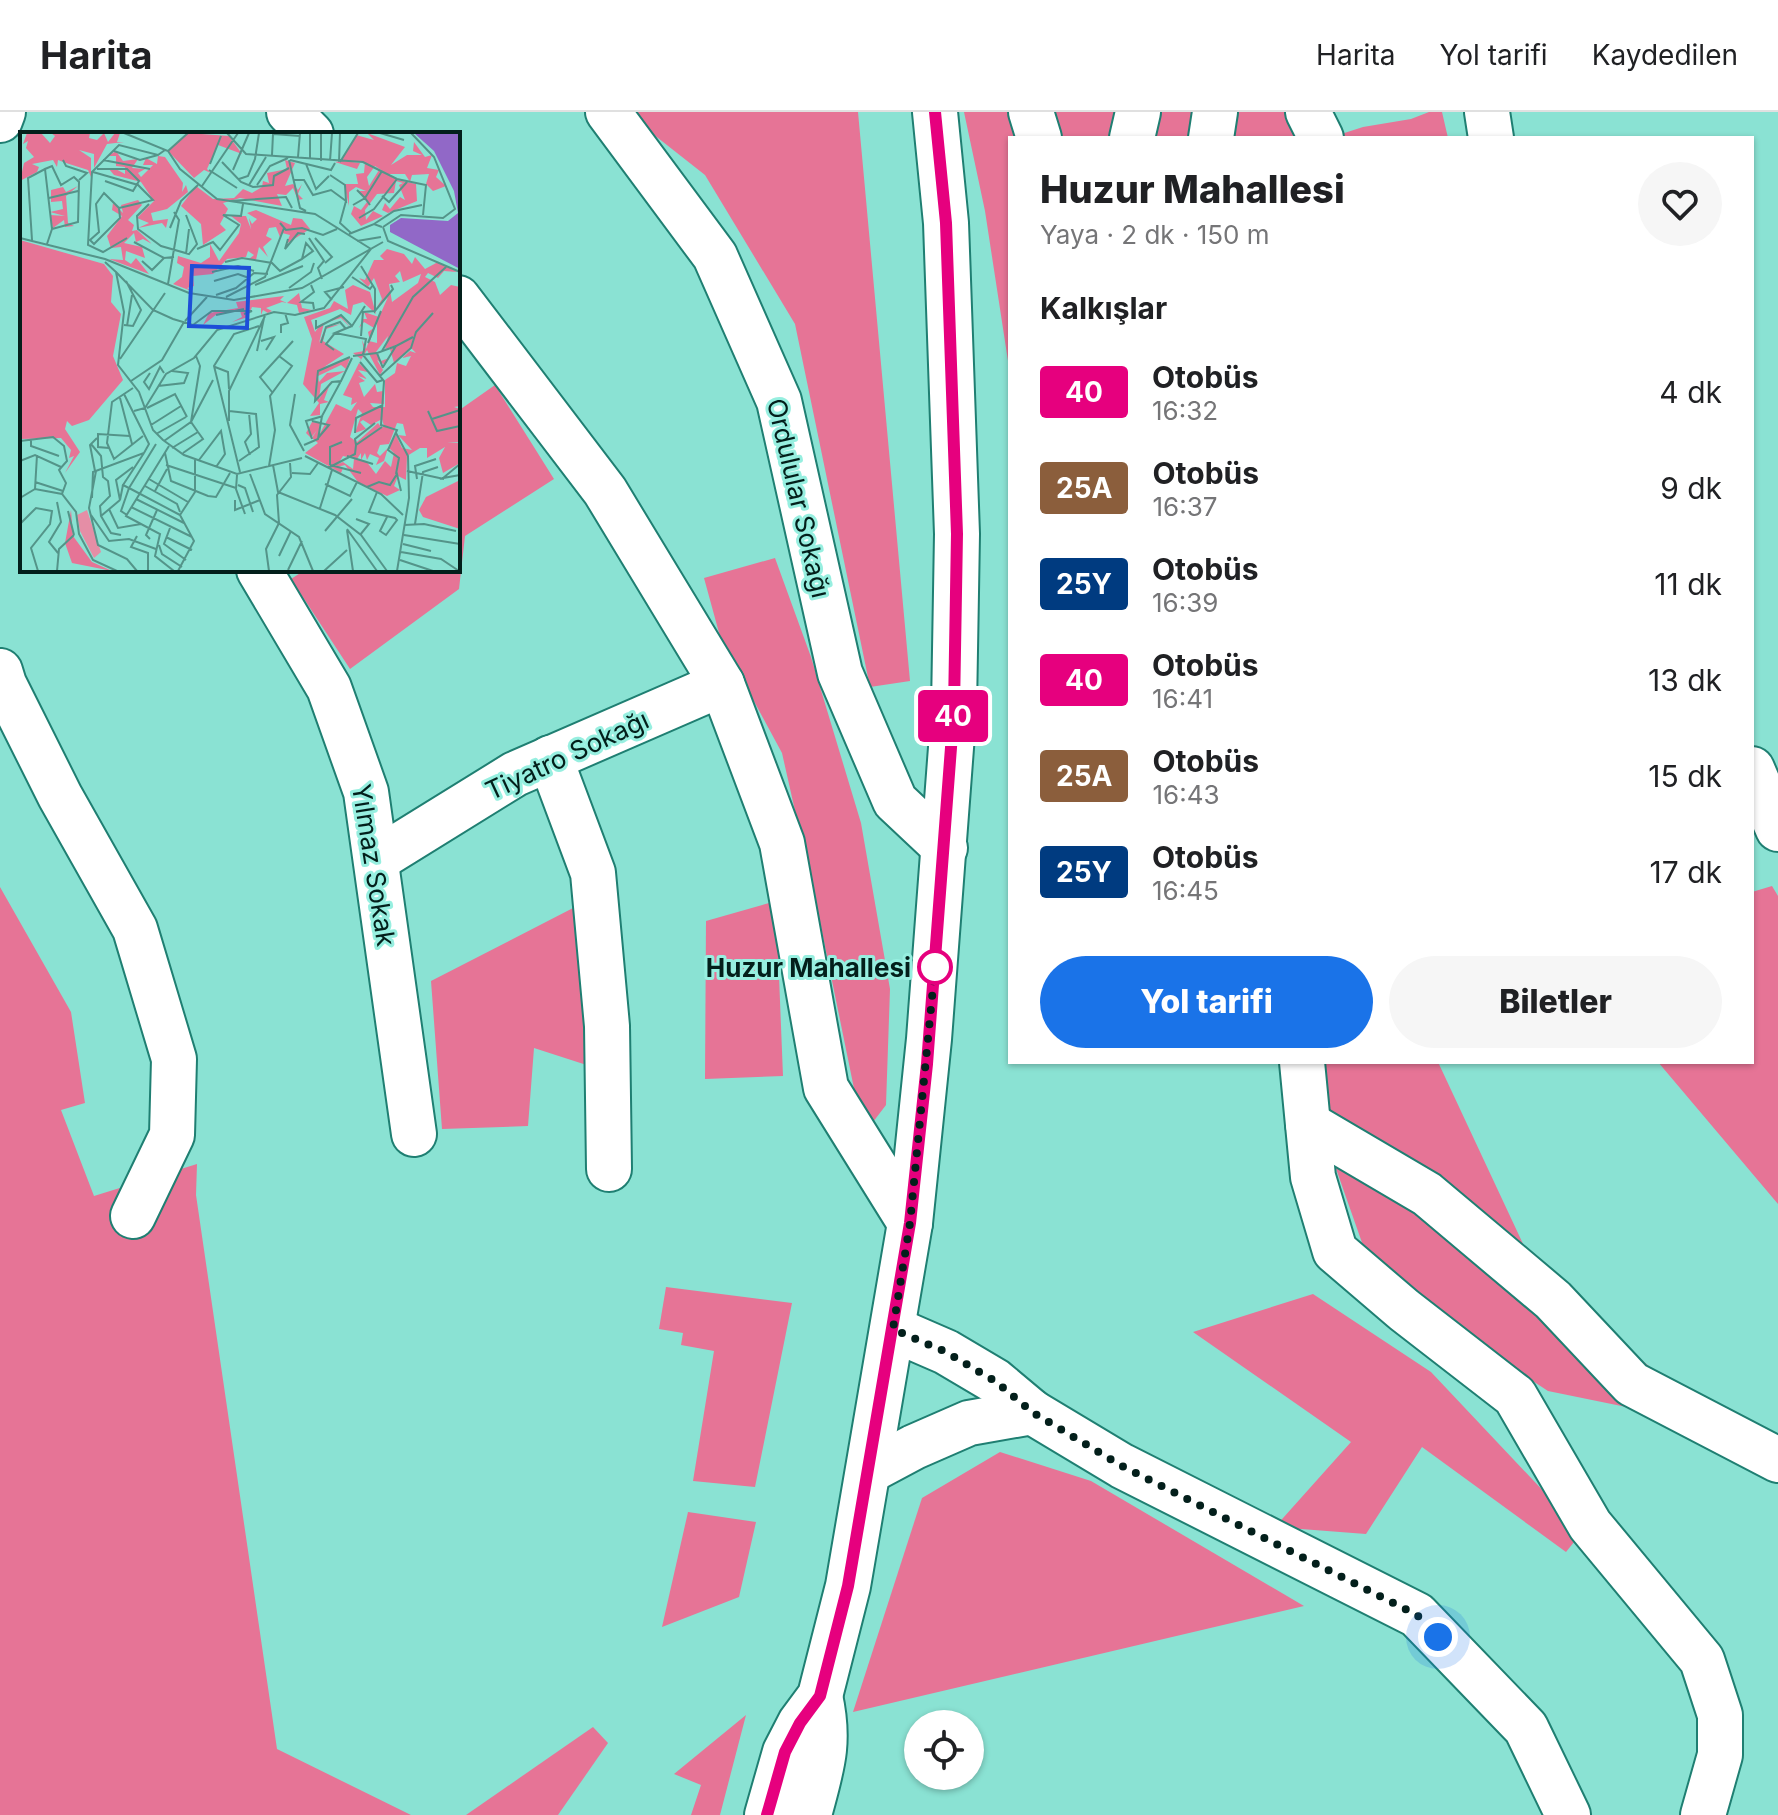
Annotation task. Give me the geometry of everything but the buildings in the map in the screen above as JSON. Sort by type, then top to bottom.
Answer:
[{"type":"street","points":[[0,120],[3,112]]},
{"type":"street","points":[[269,132],[282,112]]},
{"type":"street","points":[[289,112],[309,132]]},
{"type":"street","name":"Ordulular Sokağı","points":[[608,112],[715,256],[779,401],[840,673],[895,801],[945,848]]},
{"type":"street","points":[[767,1815],[785,1752],[800,1723],[820,1696],[848,1586],[910,1223],[945,848],[954,708],[957,534],[946,223],[935,112]]},
{"type":"street","points":[[1031,112],[1038,136]]},
{"type":"street","points":[[1132,136],[1138,112]]},
{"type":"street","points":[[1211,136],[1215,112]]},
{"type":"street","points":[[1308,112],[1320,136]]},
{"type":"street","points":[[1487,112],[1491,136]]},
{"type":"street","points":[[460,300],[605,491],[722,684],[782,843],[826,1088],[910,1223]]},
{"type":"street","name":"Yılmaz Sokak","points":[[260,572],[329,688],[366,792],[414,1134]]},
{"type":"street","points":[[0,671],[60,796],[135,929],[174,1059],[172,1135],[133,1216]]},
{"type":"street","name":"Tiyatro Sokağı","points":[[376,860],[515,774],[722,684]]},
{"type":"street","points":[[550,758],[593,873],[607,1026],[609,1169]]},
{"type":"street","points":[[1754,774],[1778,829]]},
{"type":"street","points":[[1302,1064],[1313,1177],[1335,1251],[1404,1310],[1515,1396],[1590,1525],[1702,1660],[1720,1715],[1720,1755],[1703,1815]]},
{"type":"street","points":[[1308,1124],[1427,1194],[1553,1300],[1632,1384],[1778,1460]]},
{"type":"street","points":[[893,1329],[946,1352],[995,1381],[1032,1412],[1122,1466],[1417,1615],[1526,1728],[1568,1815]]},
{"type":"street","points":[[869,1471],[969,1423],[1032,1412]]},
{"type":"street","points":[[809,1815],[824,1753],[826,1725],[820,1696]]},
{"type":"shaded area","points":[[625,112],[858,112],[910,681],[870,687],[795,324],[705,175]]},
{"type":"shaded area","points":[[964,112],[1014,112],[1020,136],[1008,136],[1008,361],[985,211]]},
{"type":"shaded area","points":[[1044,112],[1127,112],[1121,136],[1051,136]]},
{"type":"shaded area","points":[[1143,112],[1210,112],[1206,136],[1138,136]]},
{"type":"shaded area","points":[[1222,112],[1287,112],[1303,136],[1218,136]]},
{"type":"shaded area","points":[[1429,112],[1442,112],[1448,136],[1335,136],[1363,127],[1411,119]]},
{"type":"shaded area","points":[[495,385],[554,479],[465,536],[459,589],[350,669],[291,579],[302,572],[460,572],[460,410]]},
{"type":"shaded area","points":[[775,558],[811,657],[861,823],[890,989],[886,1105],[873,1122],[859,1113],[782,753],[721,640],[704,578]]},
{"type":"shaded area","points":[[1772,886],[1778,896],[1778,1204],[1660,1064],[1754,1064],[1754,891]]},
{"type":"shaded area","points":[[0,887],[71,1012],[85,1103],[61,1110],[94,1196],[197,1164],[196,1195],[277,1749],[411,1815],[0,1815]]},
{"type":"shaded area","points":[[776,901],[783,1076],[705,1079],[706,921]]},
{"type":"shaded area","points":[[575,907],[599,1069],[534,1048],[528,1126],[442,1129],[431,981]]},
{"type":"shaded area","points":[[1315,1064],[1439,1064],[1538,1276],[1724,1427],[1548,1391],[1481,1347],[1366,1254],[1321,1126]]},
{"type":"shaded area","points":[[666,1287],[792,1303],[755,1487],[693,1481],[714,1351],[681,1345],[683,1333],[659,1329]]},
{"type":"shaded area","points":[[1313,1294],[1431,1372],[1582,1532],[1566,1552],[1422,1447],[1366,1534],[1275,1527],[1351,1442],[1193,1332]]},
{"type":"shaded area","points":[[1000,1452],[1091,1481],[1304,1606],[853,1712],[922,1498]]},
{"type":"shaded area","points":[[688,1512],[756,1522],[739,1597],[662,1627]]},
{"type":"shaded area","points":[[746,1715],[720,1815],[691,1815],[701,1785],[674,1774]]},
{"type":"shaded area","points":[[593,1727],[608,1743],[558,1815],[466,1815]]},
{"type":"bus line","name":"40","points":[[767,1815],[785,1752],[800,1723],[820,1696],[848,1586],[910,1223],[927,1064],[954,708],[957,534],[946,223],[935,112]]},
{"type":"place","name":"Huzur Mahallesi","points":[[935,967]]},
{"type":"route","points":[[935,967],[910,1223],[893,1329],[946,1352],[995,1381],[1032,1412],[1122,1466],[1417,1615],[1438,1637]]}]
